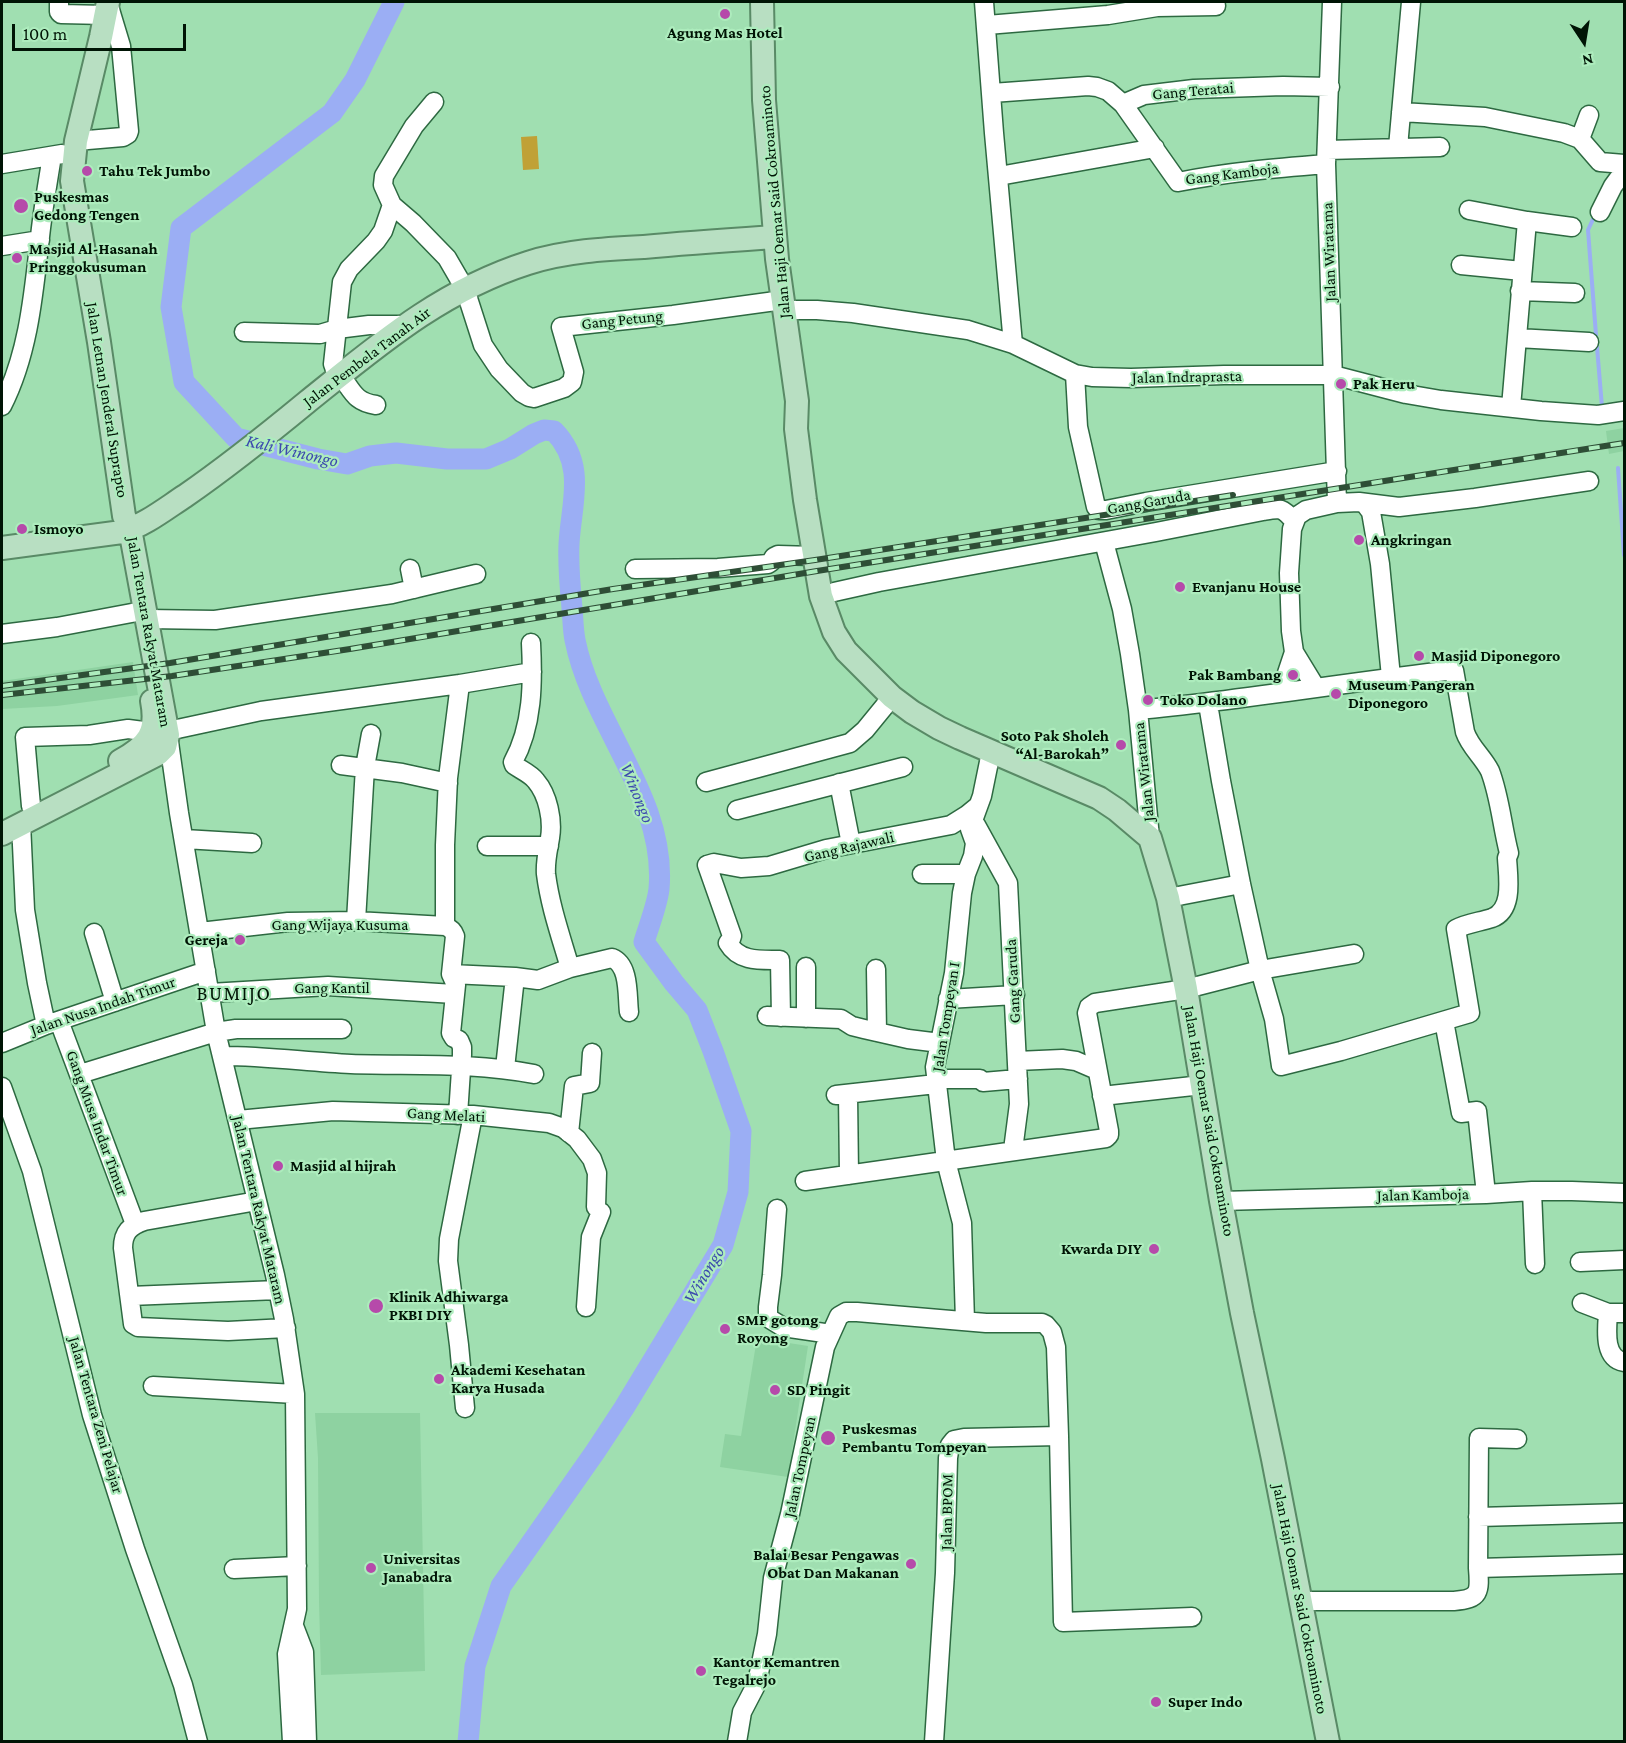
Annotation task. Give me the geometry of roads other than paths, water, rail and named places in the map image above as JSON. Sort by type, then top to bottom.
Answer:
[{"type":"main road","name":"Jalan Haji Oemar Said Cokroaminoto","points":[[762,2],[764,100],[776,237],[797,401],[797,440],[821,596],[834,632],[846,651],[912,712],[939,728],[991,752],[1099,798],[1118,810],[1150,838],[1168,898],[1221,1201],[1326,1737]]},
{"type":"main road","name":"Jalan Letnan Jenderal Suprapto","points":[[108,6],[68,150],[99,342],[125,526]]},
{"type":"main road","name":"Jalan Pembela Tanah Air","points":[[125,526],[170,506],[228,466],[404,325],[465,289],[495,275],[530,262],[565,254],[776,237]]},
{"type":"main road","name":"Jalan Haji Oemar Said Cokroaminoto","points":[[797,401],[806,431],[832,568],[834,592],[840,616],[860,664]]},
{"type":"main road","points":[[2,548],[125,526]]},
{"type":"main road","name":"Jalan Tentara Rakyat Mataram","points":[[18,817],[147,760],[159,754],[165,747],[155,717],[142,616],[125,526]]},
{"type":"main road","name":"Jalan Tentara Rakyat Mataram","points":[[2,834],[18,817],[128,756],[162,733]]},
{"type":"street","points":[[2,164],[128,134],[121,46],[108,6],[61,14],[59,2]]},
{"type":"street","points":[[984,2],[1013,344]]},
{"type":"street","name":"Jalan Wiratama","points":[[1332,2],[1327,157],[1337,503]]},
{"type":"street","points":[[1398,147],[1411,2]]},
{"type":"street","points":[[987,25],[1108,15],[1157,7],[1216,6]]},
{"type":"street","points":[[992,93],[1097,87],[1108,91],[1123,104]]},
{"type":"street","name":"Gang Teratai","points":[[1123,104],[1144,95],[1194,89],[1330,87]]},
{"type":"street","points":[[434,102],[414,126],[384,176],[383,185],[392,205],[447,258],[465,289]]},
{"type":"street","name":"Gang Kamboja","points":[[1123,104],[1178,182],[1327,157]]},
{"type":"street","points":[[1401,112],[1485,117],[1556,131],[1580,139],[1600,162],[1622,166],[1600,212]]},
{"type":"street","points":[[1580,139],[1589,115]]},
{"type":"street","points":[[1327,157],[1398,147],[1440,147]]},
{"type":"street","points":[[999,176],[1155,148]]},
{"type":"street","points":[[2,406],[19,363],[32,307],[40,240],[68,150]]},
{"type":"street","points":[[376,405],[364,404],[334,381],[333,364],[342,282],[349,269],[383,231],[392,205]]},
{"type":"street","points":[[1469,210],[1527,221],[1572,226]]},
{"type":"street","points":[[1511,407],[1527,221]]},
{"type":"street","points":[[2,246],[40,240]]},
{"type":"street","points":[[1461,265],[1522,271]]},
{"type":"street","name":"Gang Petung","points":[[465,289],[483,345],[499,369],[522,393],[534,398],[564,388],[572,382],[574,372],[561,327],[783,305]]},
{"type":"street","points":[[1521,291],[1575,293]]},
{"type":"street","name":"Jalan Indraprasta","points":[[783,305],[915,321],[968,330],[1013,344],[1075,374],[1092,377],[1333,375],[1406,394],[1441,400],[1598,415],[1624,411]]},
{"type":"street","points":[[244,332],[320,334],[337,329],[369,325],[404,325]]},
{"type":"street","points":[[1517,338],[1589,342]]},
{"type":"street","name":"Gang Garuda","points":[[1075,374],[1078,427],[1096,507],[1099,510],[1337,471]]},
{"type":"street","points":[[1316,688],[1294,652],[1291,631],[1288,573],[1294,521],[1299,514],[1308,509],[1337,503],[1359,502],[1399,507],[1589,481]]},
{"type":"street","points":[[1359,502],[1367,507],[1372,519],[1380,564],[1391,677]]},
{"type":"street","points":[[834,592],[1280,509],[1294,521]]},
{"type":"street","points":[[1104,542],[1122,609],[1138,710]]},
{"type":"street","points":[[635,569],[718,568],[768,564],[778,555],[814,556]]},
{"type":"street","points":[[411,569],[414,589]]},
{"type":"street","points":[[2,634],[142,616],[215,620],[392,594],[476,574]]},
{"type":"street","points":[[531,643],[533,684],[522,744],[513,762],[535,779],[544,794],[552,822],[546,869],[548,887],[570,968]]},
{"type":"street","points":[[1285,692],[1284,682],[1294,652]]},
{"type":"street","name":"Jalan Wiratama","points":[[1150,838],[1138,710],[1208,704],[1338,684],[1454,670],[1465,732],[1471,745],[1481,755],[1494,781],[1509,853],[1505,908],[1496,916],[1456,929],[1470,1013],[1444,1021]]},
{"type":"street","points":[[162,733],[261,711],[532,672]]},
{"type":"street","points":[[460,684],[448,783],[445,926],[454,931],[451,974],[456,983],[452,1033],[462,1047],[463,1066],[459,1078],[465,1115],[448,1261],[465,1408]]},
{"type":"street","points":[[706,782],[850,743],[858,723],[872,703],[889,693]]},
{"type":"street","points":[[1208,704],[1241,884],[1260,970],[1274,1018],[1281,1066],[1444,1021],[1461,1113],[1477,1111],[1486,1194]]},
{"type":"street","name":"Gang Musa Indar Timur","points":[[135,1224],[80,1074],[53,1023],[37,983],[25,910],[18,817],[25,737],[89,735],[128,729],[162,733]]},
{"type":"street","name":"Jalan Tentara Rakyat Mataram","points":[[162,733],[177,800],[216,1032],[278,1290],[295,1394],[297,1609],[287,1654],[292,1742]]},
{"type":"street","points":[[356,921],[365,767],[371,734]]},
{"type":"street","name":"Jalan Tompeyan I","points":[[965,1321],[962,1223],[946,1161],[936,1082],[936,1059],[954,972],[962,893],[975,843],[970,829],[984,786],[991,752]]},
{"type":"street","name":"Jalan Tentara Rakyat Mataram","points":[[147,760],[158,766],[167,777],[177,800]]},
{"type":"street","points":[[341,765],[402,772],[448,783]]},
{"type":"street","points":[[737,810],[903,767]]},
{"type":"street","points":[[839,783],[851,844]]},
{"type":"street","name":"Gang Garuda","points":[[975,813],[1008,884],[1018,1114],[1013,1150]]},
{"type":"street","name":"Gang Rajawali","points":[[806,1018],[774,1016],[780,960],[749,959],[729,946],[728,943],[732,936],[707,866],[714,863],[741,868],[769,866],[826,849],[951,825],[975,813]]},
{"type":"street","points":[[184,839],[252,843]]},
{"type":"street","points":[[487,846],[549,846]]},
{"type":"street","points":[[922,874],[966,873]]},
{"type":"street","points":[[1168,898],[1241,884]]},
{"type":"street","name":"Gang Wijaya Kusuma","points":[[200,932],[288,922],[356,921],[445,926]]},
{"type":"street","points":[[94,933],[115,1002]]},
{"type":"street","points":[[805,1181],[1107,1138],[1109,1131],[1087,1013],[1088,1008],[1095,1004],[1185,989],[1260,970],[1354,954]]},
{"type":"street","points":[[451,974],[538,980],[570,968],[608,959],[617,960],[625,975],[629,1012]]},
{"type":"street","points":[[806,966],[806,1018],[841,1019],[852,1026],[940,1043]]},
{"type":"street","points":[[876,969],[877,1032]]},
{"type":"street","name":"Jalan Nusa Indah Timur","points":[[2,1043],[53,1023],[206,971]]},
{"type":"street","points":[[505,1068],[515,977]]},
{"type":"street","name":"Gang Kantil","points":[[210,993],[328,986],[454,994]]},
{"type":"street","points":[[948,999],[1014,995]]},
{"type":"street","points":[[80,1074],[216,1032],[236,1029],[342,1029]]},
{"type":"street","points":[[569,1133],[574,1086],[590,1083],[592,1053]]},
{"type":"street","points":[[223,1056],[350,1064],[505,1068],[534,1074]]},
{"type":"street","points":[[849,1175],[842,1095],[936,1082],[980,1079],[984,1082],[1017,1070],[1069,1060],[1076,1060],[1097,1070]]},
{"type":"street","points":[[1102,1096],[1202,1085]]},
{"type":"street","name":"Jalan Tentara Zeni Pelajar","points":[[2,1087],[32,1171],[92,1415],[135,1550],[183,1685],[198,1742]]},
{"type":"street","name":"Gang Melati","points":[[238,1120],[323,1111],[465,1115],[549,1124],[563,1128],[585,1149],[597,1173],[599,1210],[591,1237],[586,1306]]},
{"type":"street","points":[[1532,1191],[1536,1264]]},
{"type":"street","name":"Jalan Kamboja","points":[[1221,1201],[1532,1191],[1624,1193]]},
{"type":"street","points":[[257,1202],[144,1221],[135,1224],[127,1231],[123,1239],[133,1324],[138,1327],[228,1331],[286,1328]]},
{"type":"street","points":[[777,1209],[768,1316],[770,1320],[783,1327],[831,1334]]},
{"type":"street","points":[[1580,1262],[1624,1260]]},
{"type":"street","points":[[130,1296],[278,1290]]},
{"type":"street","points":[[1581,1304],[1616,1313],[1607,1330],[1609,1348],[1615,1358],[1624,1362]]},
{"type":"street","name":"Jalan Tompeyan","points":[[737,1742],[742,1712],[755,1688],[759,1673],[767,1634],[772,1578],[793,1503],[825,1347],[839,1316],[846,1312],[858,1312],[965,1321]]},
{"type":"street","points":[[965,1321],[1046,1324],[1052,1332],[1056,1347],[1063,1622],[1192,1617]]},
{"type":"street","points":[[153,1386],[295,1394]]},
{"type":"street","name":"Jalan BPOM","points":[[934,1742],[945,1573],[950,1445],[954,1440],[964,1438],[1059,1436]]},
{"type":"street","points":[[1299,1601],[1442,1601],[1469,1599],[1475,1596],[1479,1589],[1479,1438],[1516,1439]]},
{"type":"street","points":[[1478,1516],[1624,1513]]},
{"type":"street","points":[[1478,1568],[1624,1564]]},
{"type":"street","points":[[234,1569],[297,1566]]},
{"type":"street","name":"Jalan Tentara Rakyat Mataram","points":[[294,1626],[304,1652],[308,1742]]},
{"type":"waterway","name":"Winongo","points":[[394,2],[355,80],[332,113],[181,228],[171,307],[184,382],[236,438],[347,464],[370,456],[396,453],[447,459],[486,459],[544,430],[554,431],[564,444],[571,457],[575,485],[569,544],[575,640],[596,702],[640,793],[652,824],[658,856],[659,889],[644,942],[697,1010],[741,1131],[738,1192],[723,1245],[624,1408],[501,1586],[475,1666],[468,1742]]},
{"type":"waterway","points":[[1595,215],[1588,230],[1596,335]]},
{"type":"waterway","points":[[1597,347],[1602,407]]},
{"type":"waterway","points":[[1618,468],[1624,555]]},
{"type":"railway","points":[[2,695],[172,676],[350,649],[817,571],[1624,443]]},
{"type":"railway","points":[[2,686],[170,663],[613,589],[1233,495]]},
{"type":"place","name":"Agung Mas Hotel","points":[[725,14]]},
{"type":"place","name":"Tahu Tek Jumbo","points":[[87,171]]},
{"type":"place","name":"Puskesmas Gedong Tengen","points":[[21,206]]},
{"type":"place","name":"Masjid Al-Hasanah Pringgokusuman","points":[[17,258]]},
{"type":"place","name":"Pak Heru","points":[[1341,384]]},
{"type":"place","name":"Ismoyo","points":[[22,529]]},
{"type":"place","name":"Angkringan","points":[[1359,540]]},
{"type":"place","name":"Evanjanu House","points":[[1180,587]]},
{"type":"place","name":"Masjid Diponegoro","points":[[1419,656]]},
{"type":"place","name":"Pak Bambang","points":[[1293,675]]},
{"type":"place","name":"Museum Pangeran Diponegoro","points":[[1336,694]]},
{"type":"place","name":"Toko Dolano","points":[[1148,700]]},
{"type":"place","name":"Soto Pak Sholeh “Al-Barokah”","points":[[1121,745]]},
{"type":"place","name":"Gereja","points":[[240,940]]},
{"type":"place","name":"Masjid al hijrah","points":[[278,1166]]},
{"type":"place","name":"Kwarda DIY","points":[[1154,1249]]},
{"type":"place","name":"Klinik Adhiwarga PKBI DIY","points":[[376,1306]]},
{"type":"place","name":"SMP gotong Royong","points":[[725,1329]]},
{"type":"place","name":"Akademi Kesehatan Karya Husada","points":[[439,1379]]},
{"type":"place","name":"SD Pingit","points":[[775,1390]]},
{"type":"place","name":"Puskesmas Pembantu Tompeyan","points":[[828,1438]]},
{"type":"place","name":"Balai Besar Pengawas Obat Dan Makanan","points":[[911,1564]]},
{"type":"place","name":"Universitas Janabadra","points":[[371,1568]]},
{"type":"place","name":"Kantor Kemantren Tegalrejo","points":[[701,1671]]},
{"type":"place","name":"Super Indo","points":[[1156,1702]]},
{"type":"district","name":"BUMIJO","points":[[234,994]]},
{"type":"water label","name":"Kali Winongo","points":[[292,451]]}]
